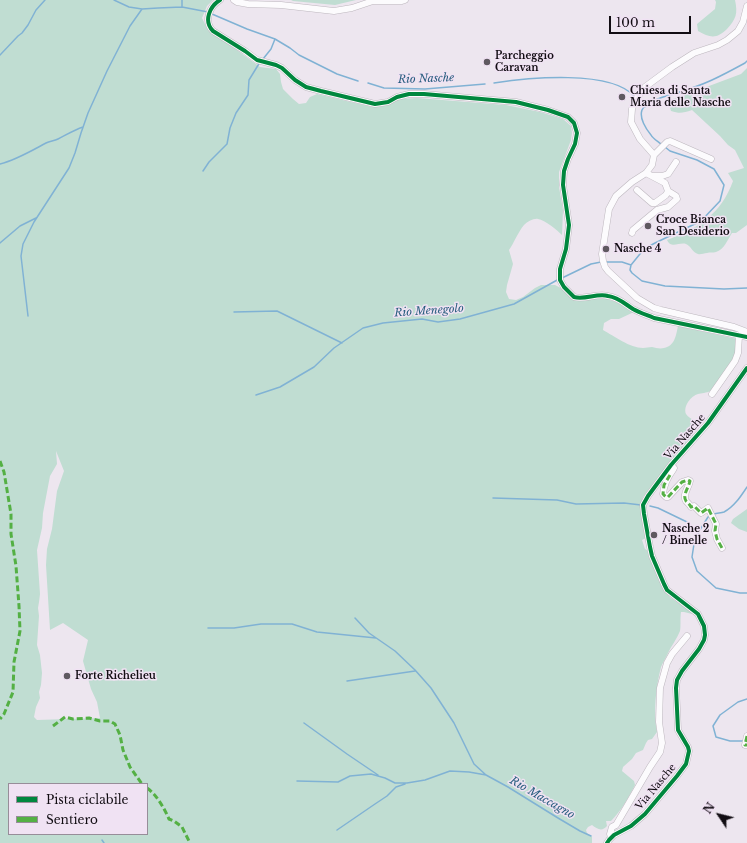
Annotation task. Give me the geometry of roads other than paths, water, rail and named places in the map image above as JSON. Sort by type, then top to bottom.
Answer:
[{"type":"street","points":[[234,0],[248,4],[281,5],[334,11],[352,8],[373,1],[391,2],[405,0]]},
{"type":"street","points":[[218,1],[210,11],[208,23],[213,31],[257,60],[282,68],[295,80],[306,87],[375,104],[388,102],[397,97],[409,94],[424,94],[516,102],[568,117],[574,123],[578,133],[564,171],[563,185],[569,225],[566,249],[560,273],[560,280],[564,288],[577,298],[600,295],[609,296],[617,298],[644,314],[654,318],[747,337]]},
{"type":"street","points":[[656,153],[640,140],[631,122],[632,109],[637,97],[646,87],[672,67],[694,53],[718,45],[738,31],[747,6]]},
{"type":"street","points":[[649,174],[656,153],[670,141],[711,159]]},
{"type":"street","points":[[676,162],[668,174],[662,176],[649,174],[632,182],[616,196],[610,209],[606,225],[602,257],[605,267],[637,298],[654,308],[747,332]]},
{"type":"street","points":[[632,233],[633,230],[657,210],[668,207],[677,199],[676,196],[668,191],[665,183],[649,174]]},
{"type":"street","points":[[637,190],[652,203],[655,203],[666,195],[668,191]]},
{"type":"street","points":[[712,394],[735,361],[738,353],[739,335]]},
{"type":"street","name":"Via Nasche","points":[[611,837],[631,826],[645,814],[686,764],[689,751],[678,730],[677,680],[699,649],[705,635],[701,618],[698,614],[667,590],[664,584],[652,556],[643,509],[644,505],[648,496],[671,465],[708,423],[747,368]]},
{"type":"street","points":[[671,465],[674,470],[664,485],[663,494],[668,497],[682,482],[688,480],[690,481],[686,491],[686,501],[691,507],[694,506],[701,513],[708,508],[716,524],[715,531],[722,548]]},
{"type":"street","name":"Via Nasche","points":[[611,837],[610,834],[612,828],[616,825],[660,752],[662,744],[660,722],[660,688],[667,663],[672,654],[687,636]]},
{"type":"street","points":[[746,745],[747,736]]},
{"type":"street","points":[[607,843],[611,837]]},
{"type":"waterway","points":[[0,55],[22,33],[36,10],[45,0]]},
{"type":"waterway","name":"Rio Nasche","points":[[114,0],[129,7],[142,9],[182,7],[208,12]]},
{"type":"waterway","points":[[182,0],[182,7]]},
{"type":"waterway","points":[[28,316],[21,256],[23,244],[34,222],[69,168],[88,113],[107,71],[130,26],[142,9]]},
{"type":"waterway","points":[[212,14],[275,39],[299,55],[337,74],[358,81]]},
{"type":"waterway","points":[[263,59],[271,49],[275,39]]},
{"type":"waterway","points":[[662,145],[647,130],[641,116],[642,110],[645,106],[659,98],[708,82],[733,70],[747,61]]},
{"type":"waterway","points":[[203,171],[209,162],[227,144],[230,128],[236,113],[248,95],[249,80],[260,62]]},
{"type":"waterway","name":"Rio Nasche","points":[[494,83],[547,78],[589,79],[608,82],[624,88],[635,97]]},
{"type":"waterway","name":"Rio Nasche","points":[[368,83],[384,88],[425,89],[485,84]]},
{"type":"waterway","points":[[638,99],[645,107]]},
{"type":"waterway","points":[[0,164],[18,158],[46,143],[56,140],[83,127]]},
{"type":"waterway","points":[[665,147],[670,151],[697,160],[714,169],[724,185],[720,201],[701,221],[644,249],[631,265],[630,270],[642,281],[665,286],[724,289],[747,288]]},
{"type":"waterway","points":[[0,243],[20,226],[36,218]]},
{"type":"waterway","points":[[562,278],[591,264],[601,262]]},
{"type":"waterway","points":[[605,262],[622,262],[631,265]]},
{"type":"waterway","name":"Rio Menegolo","points":[[256,395],[280,387],[314,367],[334,348],[363,328],[383,323],[422,319],[438,322],[460,319],[514,304],[559,279]]},
{"type":"waterway","points":[[234,312],[277,311],[342,343]]},
{"type":"waterway","points":[[714,514],[724,512],[731,507],[747,487]]},
{"type":"waterway","points":[[493,498],[557,500],[576,504],[624,503],[641,505]]},
{"type":"waterway","points":[[650,506],[658,508],[687,522],[698,533]]},
{"type":"waterway","points":[[711,516],[708,517],[698,533],[694,544],[692,557],[697,571],[716,588],[747,593]]},
{"type":"waterway","name":"Rio Maccagno","points":[[355,618],[369,633],[395,651],[431,688],[454,723],[474,764],[486,775],[580,831],[591,836]]},
{"type":"waterway","points":[[208,628],[234,628],[261,624],[292,624],[317,632],[376,638]]},
{"type":"waterway","points":[[347,681],[415,671]]},
{"type":"waterway","points":[[744,741],[730,741],[716,737],[713,726],[720,715],[738,702],[747,699]]},
{"type":"waterway","points":[[304,723],[378,775]]},
{"type":"waterway","points":[[297,781],[338,782],[350,776],[371,774],[395,783],[407,783],[425,780],[450,771],[486,775]]},
{"type":"waterway","points":[[337,830],[387,796],[396,787],[405,784]]},
{"type":"place","name":"Parcheggio Caravan","points":[[487,62]]},
{"type":"place","name":"Chiesa di Santa Maria delle Nasche","points":[[622,97]]},
{"type":"place","name":"Croce Bianca San Desiderio","points":[[648,226]]},
{"type":"place","name":"Nasche 4","points":[[606,249]]},
{"type":"place","name":"Nasche 2 / Binelle","points":[[654,535]]},
{"type":"place","name":"Forte Richelieu","points":[[67,676]]}]
